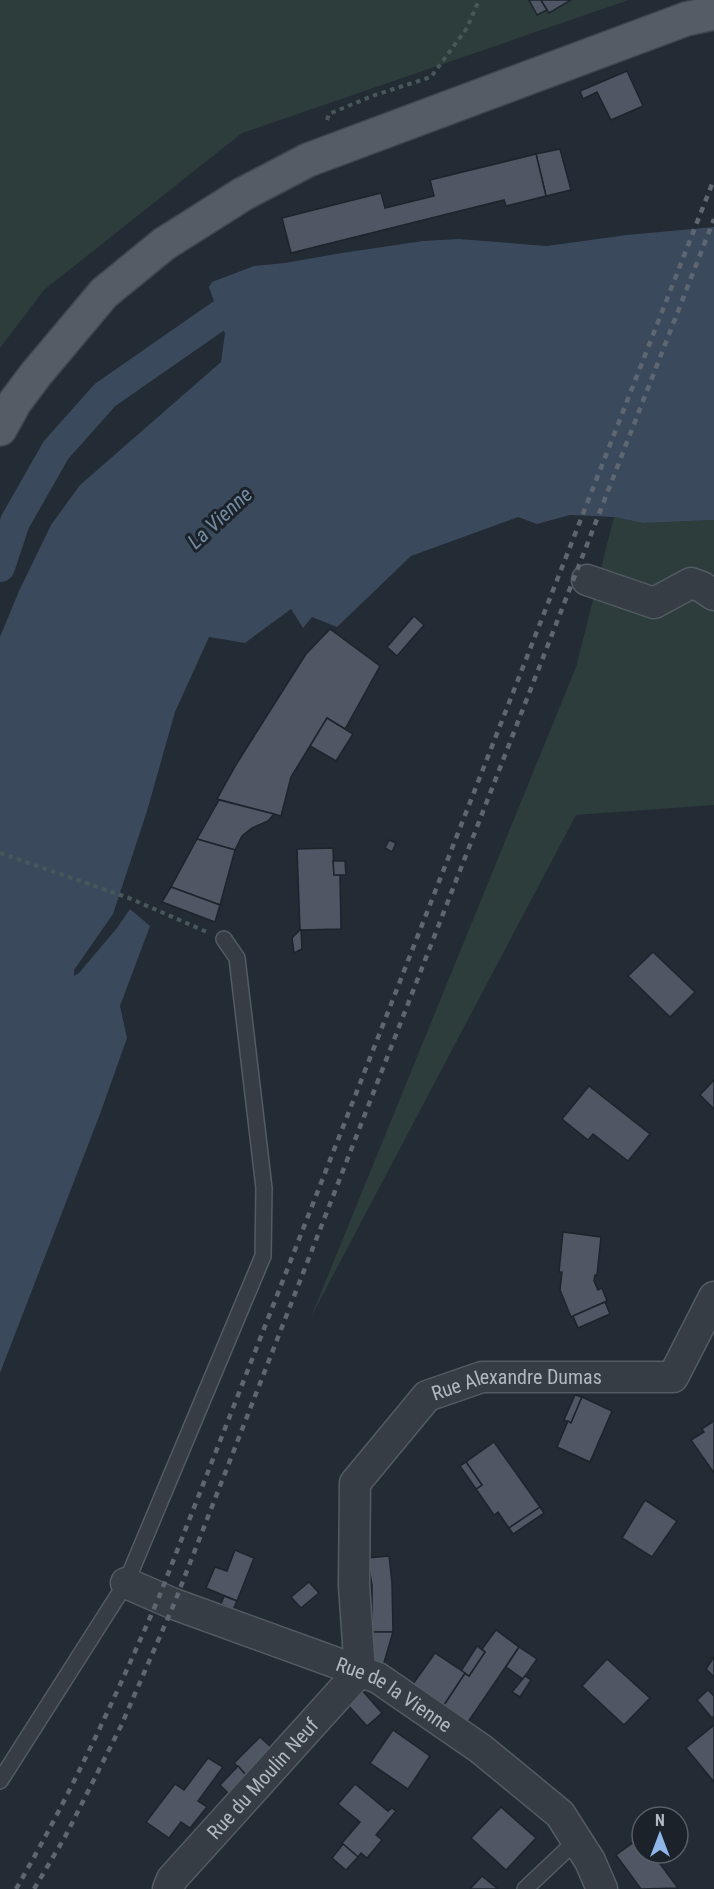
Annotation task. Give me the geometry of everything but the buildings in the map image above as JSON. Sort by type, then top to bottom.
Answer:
[{"type":"main road","points":[[0,429],[15,402],[36,374],[104,293],[164,244],[243,194],[309,160],[686,19],[714,13]]},
{"type":"street","points":[[586,580],[654,603],[691,584],[702,587],[714,595]]},
{"type":"street","name":"Rue Alexandre Dumas","points":[[360,1671],[354,1586],[356,1483],[427,1396],[482,1377],[673,1377],[714,1297]]},
{"type":"street","name":"Rue de la Vienne","points":[[126,1583],[174,1604],[378,1678],[481,1749],[560,1814],[577,1840],[602,1889]]},
{"type":"street","name":"Rue du Moulin Neuf","points":[[168,1889],[172,1880],[360,1671]]},
{"type":"lane","points":[[0,1781],[126,1583],[262,1257],[264,1188],[237,958],[224,939]]},
{"type":"lane","points":[[525,1889],[577,1840]]},
{"type":"path","points":[[309,160],[329,114],[372,96],[431,77],[468,28],[479,0]]},
{"type":"path","points":[[0,853],[129,898],[224,939]]},
{"type":"shaded area","points":[[0,0],[629,0],[242,133],[44,290],[0,348]]},
{"type":"shaded area","points":[[614,517],[643,523],[714,520],[714,805],[576,815],[311,1317],[576,667]]},
{"type":"water","name":"La Vienne","points":[[714,227],[714,520],[643,523],[614,517],[570,515],[537,524],[518,517],[411,556],[337,627],[312,617],[303,628],[291,609],[245,643],[209,637],[175,712],[147,811],[113,914],[74,970],[74,976],[117,928],[130,909],[150,926],[120,1006],[127,1038],[0,1373],[0,637],[51,525],[80,485],[221,362],[225,334],[209,287],[212,282],[254,266],[423,241],[459,239],[547,246],[627,235]]},
{"type":"waterway","points":[[0,567],[15,522],[56,450],[105,395],[220,315],[260,311]]},
{"type":"railway","points":[[16,1889],[92,1745],[159,1597],[714,179]]},
{"type":"railway","points":[[34,1889],[65,1837],[121,1726],[174,1604],[714,219]]}]
